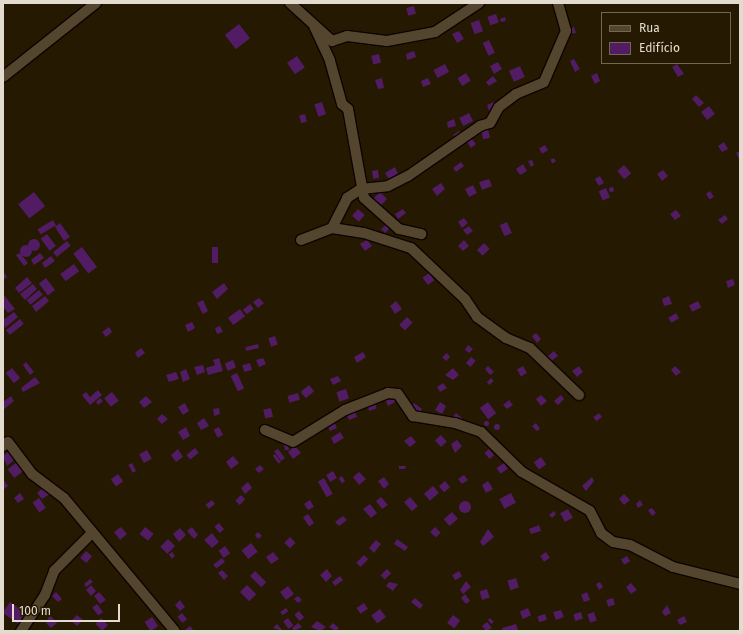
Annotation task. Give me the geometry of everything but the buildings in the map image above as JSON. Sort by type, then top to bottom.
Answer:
[{"type":"street","points":[[3,77],[96,3]]},
{"type":"street","points":[[290,3],[314,26],[332,40]]},
{"type":"street","points":[[318,39],[332,40],[347,36],[387,41],[435,32],[479,3]]},
{"type":"street","points":[[332,228],[347,198],[361,189],[388,186],[408,176],[480,126],[490,123],[499,107],[516,94],[544,82],[566,31],[558,3]]},
{"type":"street","points":[[314,26],[318,39],[330,61],[342,104],[348,109],[361,189],[364,198],[379,214],[400,229],[421,234]]},
{"type":"street","points":[[301,240],[332,228],[364,233],[411,248],[465,299],[477,317],[506,338],[530,348],[579,395]]},
{"type":"street","points":[[265,430],[293,442],[345,410],[388,393],[398,394],[413,416],[454,423],[480,432],[522,472],[590,511],[601,532],[613,542],[630,545],[673,567],[740,584]]},
{"type":"street","points":[[3,446],[8,442],[32,474],[60,493],[175,631]]},
{"type":"street","points":[[21,631],[45,595],[54,571],[92,533]]}]
